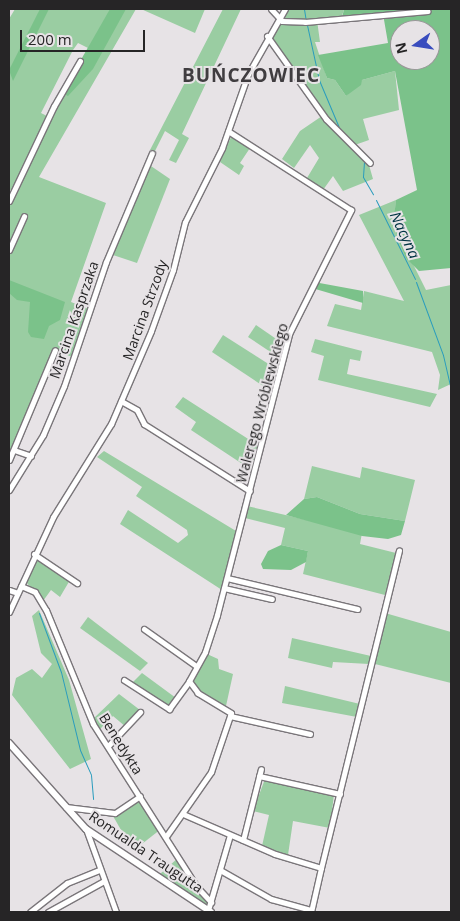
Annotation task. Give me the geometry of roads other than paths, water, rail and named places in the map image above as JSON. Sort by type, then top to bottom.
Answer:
[{"type":"street","points":[[271,9],[277,18],[306,22],[428,11]]},
{"type":"street","name":"Marcina Strzody","points":[[9,612],[34,554],[121,401],[171,278],[185,222],[228,131],[267,36],[277,18],[285,9]]},
{"type":"street","points":[[267,36],[326,119],[370,164]]},
{"type":"street","points":[[9,201],[54,106],[80,61]]},
{"type":"street","name":"Walerego Wróblewskiego","points":[[124,680],[169,709],[189,681],[196,666],[206,652],[250,492],[289,334],[350,210],[228,131]]},
{"type":"street","name":"Marcina Kasprzaka","points":[[9,490],[31,456],[64,386],[106,262],[152,153]]},
{"type":"street","points":[[9,250],[24,216]]},
{"type":"street","points":[[9,460],[55,350]]},
{"type":"street","points":[[121,401],[137,410],[144,424],[250,492]]},
{"type":"street","points":[[14,450],[31,456]]},
{"type":"street","points":[[311,911],[399,550]]},
{"type":"street","points":[[34,554],[77,583]]},
{"type":"street","points":[[227,578],[357,609]]},
{"type":"street","name":"Benedykta","points":[[21,586],[35,592],[46,610],[93,724],[167,836],[197,887],[211,902]]},
{"type":"street","points":[[224,588],[272,600]]},
{"type":"street","points":[[9,590],[18,593]]},
{"type":"street","points":[[144,629],[196,666]]},
{"type":"street","points":[[167,836],[216,763],[230,716],[228,709],[198,693],[189,681]]},
{"type":"street","points":[[108,746],[140,712]]},
{"type":"street","points":[[230,716],[310,734]]},
{"type":"street","name":"Romualda Traugutta","points":[[9,743],[63,807],[86,829],[210,911]]},
{"type":"street","points":[[243,840],[261,769]]},
{"type":"street","points":[[259,776],[340,794]]},
{"type":"street","points":[[63,807],[115,813],[140,796]]},
{"type":"street","points":[[183,814],[230,835],[321,868]]},
{"type":"street","points":[[86,829],[116,912]]},
{"type":"street","name":"Romualda Traugutta","points":[[211,902],[230,835]]},
{"type":"street","points":[[30,912],[68,883],[100,870]]},
{"type":"street","name":"Romualda Traugutta","points":[[220,870],[271,899],[311,911]]},
{"type":"street","points":[[48,912],[104,881]]},
{"type":"street","points":[[210,911],[211,902]]},
{"type":"waterway","name":"Nacyna","points":[[304,9],[306,21]]},
{"type":"waterway","name":"Nacyna","points":[[307,25],[319,80],[340,130]]},
{"type":"waterway","name":"Nacyna","points":[[364,162],[363,177],[373,194]]},
{"type":"waterway","name":"Nacyna","points":[[376,200],[415,279]]},
{"type":"waterway","name":"Nacyna","points":[[416,282],[443,355],[451,389]]},
{"type":"waterway","points":[[39,613],[61,672],[80,750],[91,775],[93,799]]},
{"type":"district","name":"BUŃCZOWIEC","points":[[251,76]]}]
